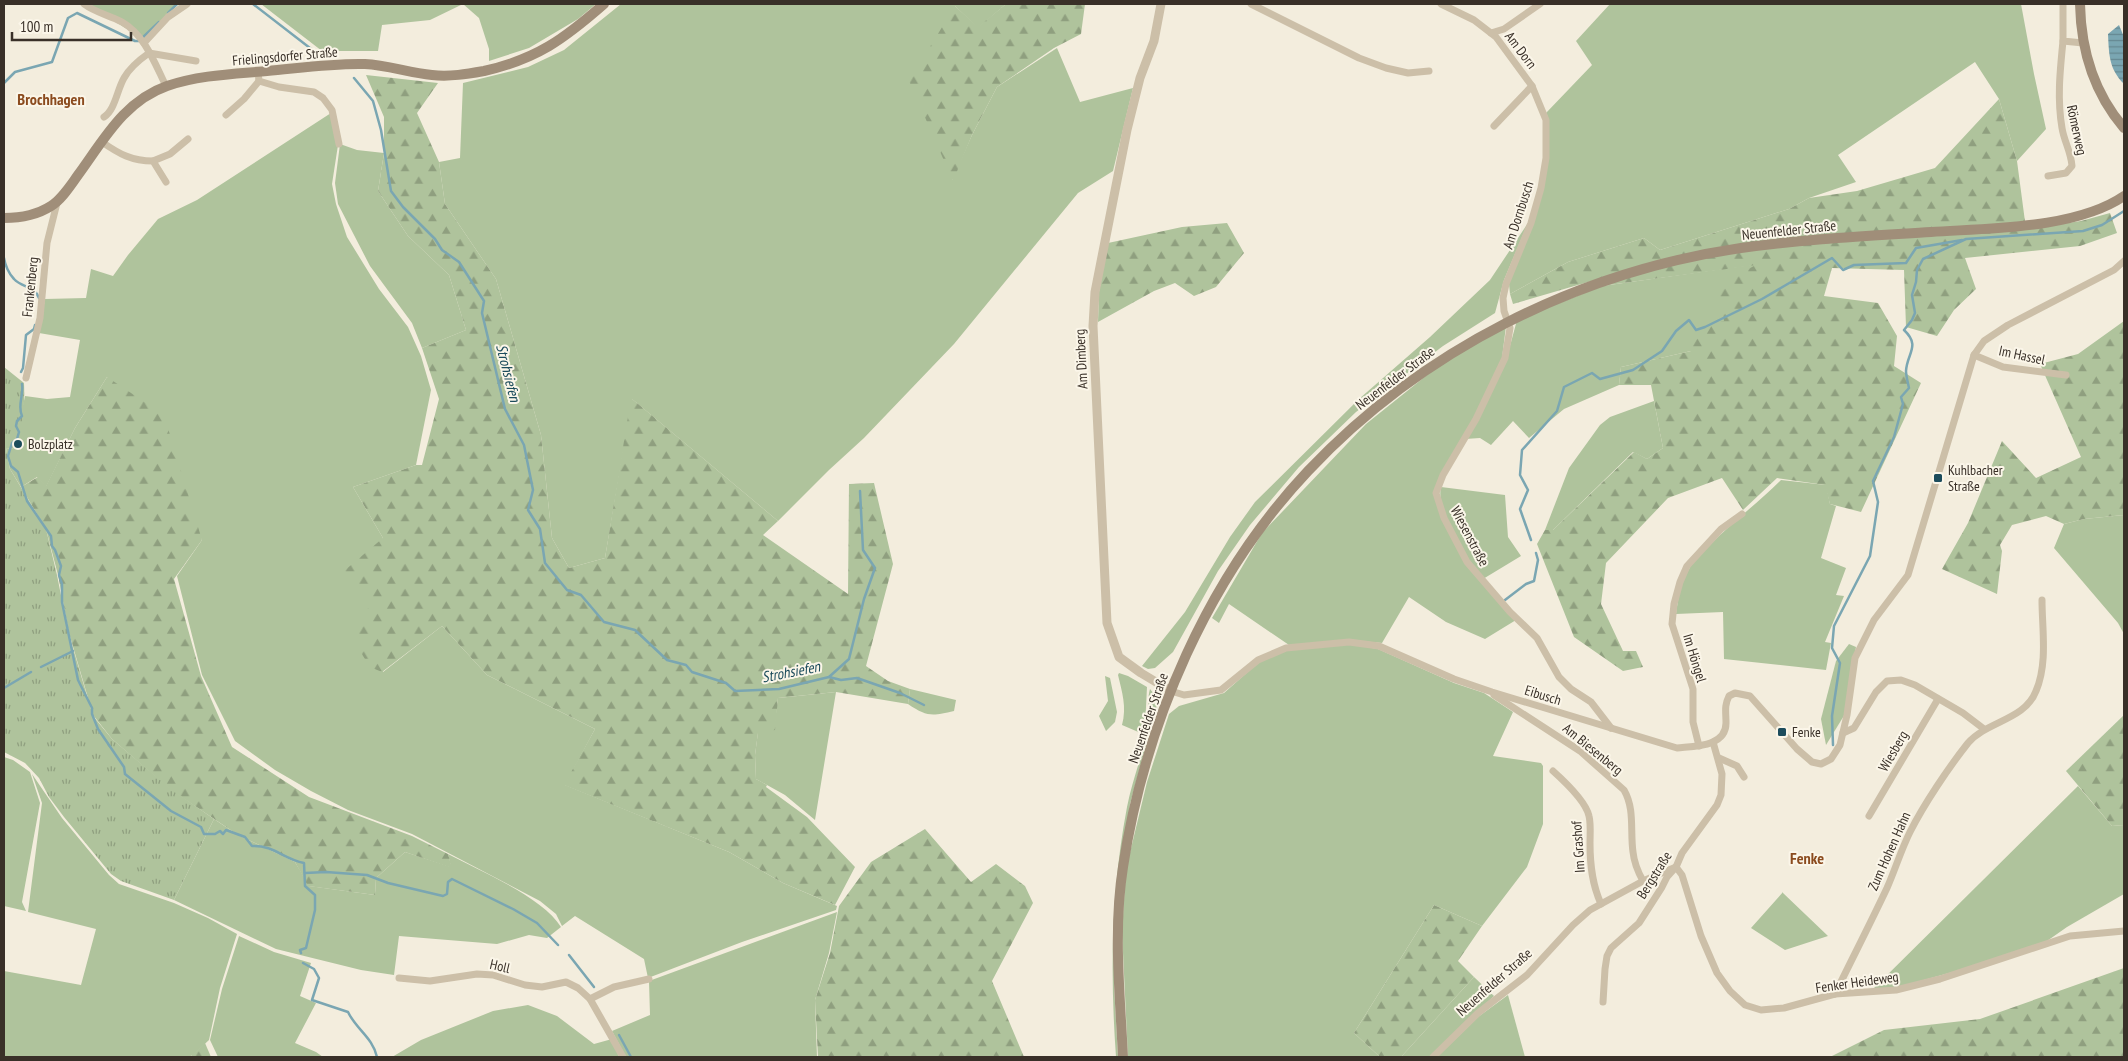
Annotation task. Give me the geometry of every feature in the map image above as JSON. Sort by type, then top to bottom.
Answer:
[{"type":"main road","name":"Frielingsdorfer Straße","points":[[4,218],[32,215],[50,207],[58,200],[119,119],[148,94],[166,86],[191,79],[259,76],[365,64],[390,66],[434,76],[473,73],[516,62],[544,50],[570,33],[604,4]]},
{"type":"main road","points":[[2080,4],[2083,43],[2089,66],[2104,102],[2124,128]]},
{"type":"main road","name":"Neuenfelder Straße","points":[[1123,1057],[1117,947],[1123,868],[1142,779],[1171,690],[1200,628],[1234,567],[1258,533],[1307,472],[1362,419],[1451,353],[1508,321],[1556,298],[1611,278],[1675,260],[1743,248],[1885,235],[1995,228],[2072,219],[2110,206],[2124,196]]},
{"type":"street","points":[[84,4],[93,11],[124,23],[137,35],[144,43],[166,86]]},
{"type":"street","points":[[144,43],[168,17],[187,4]]},
{"type":"street","name":"Am Dimberg","points":[[1161,4],[1157,30],[1140,78],[1123,148],[1095,292],[1093,326],[1107,622],[1119,657],[1141,673],[1171,690]]},
{"type":"street","points":[[1251,4],[1377,65],[1408,74],[1429,71]]},
{"type":"street","name":"Am Dorn","points":[[1441,4],[1474,20],[1491,33],[1507,50],[1532,86],[1494,126]]},
{"type":"street","points":[[1491,33],[1504,29],[1540,4]]},
{"type":"street","points":[[2063,4],[2063,41],[2083,43]]},
{"type":"street","name":"Römerweg","points":[[2048,176],[2066,173],[2072,166],[2071,154],[2062,129],[2058,97],[2063,41]]},
{"type":"street","points":[[104,117],[109,112],[123,79],[134,63],[149,53],[196,61]]},
{"type":"street","points":[[226,115],[244,99],[259,76],[279,87],[314,92],[323,98],[332,110],[339,144]]},
{"type":"street","name":"Am Dornbusch","points":[[1508,321],[1504,311],[1503,298],[1506,284],[1531,223],[1541,188],[1546,158],[1546,120],[1532,86]]},
{"type":"street","points":[[102,142],[126,158],[138,161],[153,161],[170,154],[188,139]]},
{"type":"street","points":[[153,161],[166,182]]},
{"type":"street","name":"Frankenberg","points":[[26,378],[40,318],[47,243],[58,200]]},
{"type":"street","points":[[1713,742],[1724,732],[1726,724],[1725,705],[1729,696],[1735,693],[1750,696],[1797,750],[1812,762],[1821,764],[1832,759],[1840,745],[1843,733],[1855,658],[1874,620],[1908,575],[1974,355],[1984,341],[2008,325],[2114,270],[2124,261]]},
{"type":"street","name":"Wiesenstraße","points":[[1508,321],[1510,328],[1505,358],[1476,418],[1443,475],[1436,493],[1444,518],[1467,562],[1504,606],[1537,638],[1559,677],[1571,689],[1591,702],[1612,728]]},
{"type":"street","name":"Im Hassel","points":[[1974,355],[2003,367],[2066,376]]},
{"type":"street","name":"Im Höngel","points":[[1699,746],[1693,722],[1693,689],[1672,624],[1674,604],[1687,566],[1721,529],[1742,514]]},
{"type":"street","name":"Zum Hohen Hahn","points":[[1835,994],[1887,887],[1909,834],[1921,811],[1969,742],[1984,729],[2002,722],[2018,712],[2036,692],[2042,671],[2042,600]]},
{"type":"street","name":"Eibusch","points":[[1171,690],[1184,695],[1221,690],[1258,660],[1286,648],[1349,642],[1379,646],[1454,679],[1492,692],[1678,748],[1699,746],[1713,742]]},
{"type":"street","points":[[1843,733],[1854,728],[1876,692],[1887,681],[1901,680],[1915,685],[1963,713],[1984,729]]},
{"type":"street","name":"Am Biesenberg","points":[[1492,692],[1496,697],[1580,750],[1624,790],[1629,798],[1633,853],[1636,866],[1643,881]]},
{"type":"street","name":"Wiesberg","points":[[1869,816],[1938,699]]},
{"type":"street","name":"Bergstraße","points":[[1603,1002],[1607,956],[1611,948],[1639,923],[1662,887],[1666,877],[1676,867],[1682,853],[1721,795],[1722,779],[1719,758],[1713,742]]},
{"type":"street","points":[[1719,758],[1737,766],[1744,777]]},
{"type":"street","name":"Im Grashof","points":[[1553,771],[1587,810],[1590,817],[1590,865],[1593,882],[1602,904]]},
{"type":"street","name":"Neuenfelder Straße","points":[[1433,1057],[1478,1013],[1527,975],[1573,925],[1602,904],[1643,881],[1676,867]]},
{"type":"street","name":"Fenker Heideweg","points":[[1676,867],[1682,875],[1712,965],[1730,991],[1745,1005],[1761,1010],[1784,1008],[1835,994],[1896,990],[1940,979],[2070,936],[2124,931]]},
{"type":"street","name":"Holl","points":[[399,978],[430,981],[477,974],[493,976],[524,985],[542,987],[566,982],[578,988],[590,999],[622,1057]]},
{"type":"street","points":[[590,999],[614,988],[649,980]]},
{"type":"green space","points":[[86,4],[176,4],[145,40]]},
{"type":"green space","points":[[261,4],[463,4],[430,20],[382,25],[378,51],[322,51]]},
{"type":"green space","points":[[463,4],[596,4],[578,19],[529,48],[489,61],[489,49],[479,18]]},
{"type":"green space","points":[[621,4],[1006,4],[978,28],[955,6],[952,180],[972,135],[997,87],[1057,48],[1080,102],[1133,88],[1113,171],[1078,193],[954,344],[864,438],[778,521],[632,399],[605,558],[569,568],[552,538],[541,435],[496,279],[445,204],[439,162],[460,158],[463,83],[528,67],[564,50]]},
{"type":"green space","points":[[1006,4],[1085,4],[1081,34],[1054,48],[997,87],[972,135],[953,181],[909,81],[955,6],[978,27]]},
{"type":"green space","points":[[1610,4],[2021,4],[2046,129],[2017,161],[1999,99],[1975,62],[1838,155],[1856,182],[1809,198],[1789,209],[1660,250],[1644,238],[1568,262],[1510,294],[1509,284],[1544,173],[1549,129],[1546,113],[1592,65],[1576,41]]},
{"type":"green space","points":[[366,75],[438,83],[417,113],[439,162],[445,204],[496,279],[541,435],[552,538],[569,568],[605,558],[631,398],[778,521],[763,535],[848,594],[849,484],[874,483],[893,564],[866,666],[888,681],[910,689],[908,704],[836,692],[778,698],[775,730],[758,733],[755,755],[756,779],[767,785],[766,787],[807,817],[855,867],[835,905],[783,883],[729,852],[564,785],[595,729],[487,675],[442,626],[382,672],[370,667],[348,632],[371,605],[344,571],[383,538],[353,487],[416,465],[422,465],[439,399],[422,348],[466,330],[449,275],[408,236],[378,191],[384,153],[384,117]]},
{"type":"green space","points":[[1999,99],[2017,161],[2026,229],[2081,221],[2110,213],[2117,233],[2080,246],[1965,258],[1976,289],[1954,310],[1937,336],[1906,327],[1904,270],[1832,268],[1824,296],[1878,303],[1897,336],[1894,366],[1921,383],[1861,512],[1830,504],[1825,485],[1777,478],[1743,510],[1722,478],[1668,498],[1606,563],[1601,604],[1623,651],[1636,651],[1643,667],[1623,671],[1574,637],[1537,544],[1545,530],[1553,530],[1634,452],[1647,459],[1663,448],[1651,385],[1619,385],[1621,367],[1691,351],[1691,326],[1724,321],[1717,285],[1756,265],[1601,286],[1595,280],[1513,304],[1510,294],[1568,262],[1644,238],[1660,250],[1789,209],[1809,198],[1857,191],[1935,168]]},
{"type":"green space","points":[[331,113],[338,145],[332,184],[336,204],[347,237],[379,289],[408,327],[421,356],[431,390],[416,465],[353,487],[383,538],[371,605],[383,672],[442,626],[487,675],[595,729],[565,785],[729,852],[783,883],[837,906],[836,910],[742,942],[648,978],[644,959],[575,916],[562,926],[556,914],[540,901],[412,834],[348,810],[311,791],[275,770],[235,741],[202,675],[177,576],[202,540],[107,377],[75,428],[46,487],[37,477],[21,487],[10,469],[6,448],[14,449],[25,396],[47,399],[70,397],[80,340],[39,333],[45,299],[86,298],[91,269],[113,276],[158,219],[197,200]]},
{"type":"green space","points":[[340,144],[357,150],[384,153],[378,191],[408,236],[449,275],[466,330],[422,348],[412,323],[370,266],[338,204],[335,183]]},
{"type":"green space","points":[[1227,223],[1244,253],[1216,287],[1194,296],[1175,283],[1154,291],[1098,322],[1099,292],[1108,243],[1182,227]]},
{"type":"green space","points":[[1528,223],[1504,280],[1495,313],[1443,346],[1356,412],[1299,467],[1250,525],[1218,571],[1173,652],[1155,668],[1148,669],[1142,666],[1185,612],[1230,537],[1255,502],[1359,399],[1430,337],[1490,280]]},
{"type":"green space","points":[[1758,264],[1724,322],[1691,351],[1621,367],[1619,385],[1564,409],[1529,438],[1513,421],[1491,445],[1480,438],[1465,439],[1507,357],[1517,320],[1602,286]]},
{"type":"green space","points":[[2124,321],[2124,515],[2084,519],[2064,524],[2046,516],[2012,525],[2000,545],[2002,551],[1997,594],[1942,569],[1968,523],[2002,441],[2036,478],[2081,457],[2040,364],[2078,354]]},
{"type":"green space","points":[[1506,326],[1502,358],[1474,418],[1435,493],[1466,563],[1516,620],[1485,639],[1446,622],[1409,597],[1382,643],[1350,640],[1289,645],[1229,604],[1219,623],[1212,618],[1262,533],[1366,424],[1452,355]]},
{"type":"green space","points":[[4,367],[24,383],[24,408],[20,434],[14,449],[6,448],[10,469],[46,529],[68,631],[93,716],[112,739],[171,789],[214,819],[174,900],[121,881],[111,874],[49,797],[39,778],[25,763],[4,752]]},
{"type":"green space","points":[[107,377],[164,415],[202,540],[174,579],[201,676],[232,747],[309,797],[412,836],[448,854],[452,868],[405,852],[376,878],[375,895],[308,886],[295,862],[238,835],[171,790],[112,739],[93,715],[69,633],[58,575],[46,529],[21,487],[38,477],[46,486],[75,428]]},
{"type":"green space","points":[[1654,401],[1663,448],[1647,459],[1633,452],[1553,530],[1545,530],[1569,468],[1600,425],[1610,417]]},
{"type":"green space","points":[[1781,480],[1826,485],[1830,504],[1836,506],[1821,558],[1846,568],[1836,595],[1844,596],[1825,642],[1831,643],[1826,670],[1724,659],[1723,612],[1676,614],[1682,585],[1693,563],[1718,537]]},
{"type":"green space","points":[[1441,487],[1505,495],[1508,537],[1521,556],[1483,579],[1469,560],[1448,522],[1440,497]]},
{"type":"green space","points":[[2124,515],[2124,634],[2118,623],[2054,548],[2064,524],[2084,519]]},
{"type":"green space","points":[[1349,644],[1378,649],[1454,683],[1484,693],[1513,712],[1493,756],[1541,763],[1543,766],[1543,824],[1527,867],[1482,926],[1434,905],[1354,1033],[1380,1057],[1128,1057],[1122,932],[1126,869],[1147,782],[1169,714],[1179,706],[1224,693],[1259,662],[1286,650]]},
{"type":"green space","points":[[1849,644],[1856,647],[1845,714],[1826,745],[1821,719],[1836,661]]},
{"type":"green space","points":[[1119,673],[1147,687],[1143,734],[1122,725],[1124,706]]},
{"type":"green space","points":[[1105,676],[1110,678],[1117,712],[1115,722],[1106,731],[1099,716],[1108,701]]},
{"type":"green space","points":[[910,689],[956,700],[954,711],[930,714],[920,711],[908,704]]},
{"type":"green space","points":[[1150,689],[1154,694],[1157,705],[1130,804],[1114,985],[1118,1057],[1116,1057],[1113,994],[1115,901],[1129,797],[1148,730],[1148,699]]},
{"type":"green space","points":[[836,692],[815,820],[785,795],[756,779],[755,755],[758,732],[774,729],[778,698]]},
{"type":"green space","points":[[2124,715],[2124,825],[2112,826],[2066,771]]},
{"type":"green space","points":[[4,757],[13,760],[30,772],[40,803],[22,902],[26,911],[4,906]]},
{"type":"green space","points":[[32,774],[62,818],[109,875],[119,884],[174,903],[208,918],[237,934],[220,988],[209,1040],[193,1055],[188,1057],[4,1057],[4,971],[81,985],[96,929],[28,912],[42,803]]},
{"type":"green space","points":[[2078,786],[2112,826],[2124,825],[2124,894],[2067,927],[2047,941],[1989,962],[1895,988],[1872,990]]},
{"type":"green space","points":[[214,819],[238,835],[295,862],[309,886],[375,895],[376,878],[405,852],[451,867],[448,854],[526,895],[540,905],[561,927],[547,938],[529,935],[497,944],[399,936],[394,975],[361,970],[276,949],[174,900]]},
{"type":"green space","points":[[925,829],[971,882],[996,864],[1025,886],[1033,903],[992,981],[1024,1057],[818,1057],[815,1000],[830,953],[839,906],[871,862]]},
{"type":"green space","points":[[1783,892],[1828,936],[1785,950],[1751,928]]},
{"type":"green space","points":[[1434,905],[1482,926],[1458,961],[1474,977],[1401,1057],[1380,1057],[1354,1033]]},
{"type":"green space","points":[[837,912],[829,953],[815,1000],[817,1057],[626,1057],[612,1031],[650,1015],[649,981]]},
{"type":"green space","points":[[239,936],[274,952],[311,963],[300,996],[316,1003],[295,1043],[323,1057],[218,1057],[210,1040],[222,989]]},
{"type":"green space","points":[[2124,968],[2124,1057],[1830,1057],[1884,1030],[1980,1019]]},
{"type":"green space","points":[[1474,977],[1494,996],[1429,1057],[1401,1057]]},
{"type":"green space","points":[[1508,995],[1525,1057],[1437,1057],[1478,1017]]},
{"type":"green space","points":[[528,1005],[557,1016],[594,1044],[612,1039],[619,1057],[392,1057],[421,1040],[493,1011]]},
{"type":"green space","points":[[205,1043],[211,1057],[190,1057]]},
{"type":"water","points":[[2119,25],[2124,37],[2124,84],[2115,73],[2109,49],[2108,34]]},
{"type":"waterway","points":[[168,13],[177,4]]},
{"type":"waterway","name":"Strohsiefen","points":[[253,4],[319,55]]},
{"type":"waterway","points":[[4,83],[15,72],[52,62],[68,18],[77,13],[135,41],[139,41],[159,22]]},
{"type":"waterway","name":"Strohsiefen","points":[[354,78],[373,101],[381,130],[391,191],[403,207],[435,239],[442,250],[459,262],[484,301],[482,313],[505,409],[524,445],[533,490],[528,510],[540,529],[545,563],[567,590],[581,595],[604,622],[635,630],[667,660],[686,665],[692,672],[726,683],[735,691],[779,689],[829,677],[849,659],[864,599],[875,568],[863,550],[860,491]]},
{"type":"waterway","points":[[1833,745],[1832,716],[1840,663],[1832,648],[1834,626],[1870,556],[1878,502],[1873,481],[1894,437],[1903,404],[1901,397],[1909,388],[1906,371],[1912,350],[1912,341],[1904,330],[1915,313],[1912,295],[1917,270],[1923,259],[1966,239],[2083,231],[2102,225],[2124,211]]},
{"type":"waterway","points":[[1531,540],[1520,509],[1528,490],[1520,475],[1522,450],[1557,411],[1564,387],[1592,373],[1600,379],[1633,370],[1662,351],[1676,331],[1689,320],[1696,330],[1705,327],[1762,299],[1832,258],[1843,270],[1854,265],[1906,263],[1916,248],[1962,240]]},
{"type":"waterway","points":[[4,258],[12,277],[17,282],[34,291],[39,298]]},
{"type":"waterway","points":[[21,372],[26,335],[34,329],[35,325]]},
{"type":"waterway","points":[[22,384],[20,408],[22,416],[17,421],[16,426],[19,432],[17,439],[12,443],[8,456],[11,466],[18,472],[27,501],[51,536],[52,546],[61,566],[59,575],[62,584],[62,602],[78,680],[92,708],[92,714],[98,729],[124,767],[125,774],[171,811],[201,827],[204,834],[215,834],[220,831],[223,834],[226,830],[245,837],[252,846],[273,850],[290,859],[304,863],[305,886],[315,895],[315,910],[306,948],[300,950],[301,953]]},
{"type":"waterway","points":[[1505,600],[1526,584],[1534,581],[1538,560],[1536,553]]},
{"type":"waterway","points":[[41,667],[73,651]]},
{"type":"waterway","points":[[4,688],[31,672]]},
{"type":"waterway","points":[[829,677],[841,680],[857,678],[900,693],[924,705]]},
{"type":"waterway","points":[[305,873],[326,872],[367,875],[388,883],[443,896],[447,894],[448,882],[452,879],[537,923],[558,945]]},
{"type":"waterway","points":[[569,955],[594,987]]},
{"type":"waterway","points":[[303,963],[314,969],[319,978],[312,1000],[348,1012],[355,1024],[372,1044],[377,1057]]},
{"type":"waterway","points":[[619,1035],[631,1057]]},
{"type":"place","name":"Bolzplatz","points":[[18,444]]},
{"type":"place","name":"Kuhlbacher Straße","points":[[1938,478]]},
{"type":"place","name":"Fenke","points":[[1782,732]]},
{"type":"district","name":"Brochhagen","points":[[51,99]]},
{"type":"district","name":"Fenke","points":[[1807,858]]}]
